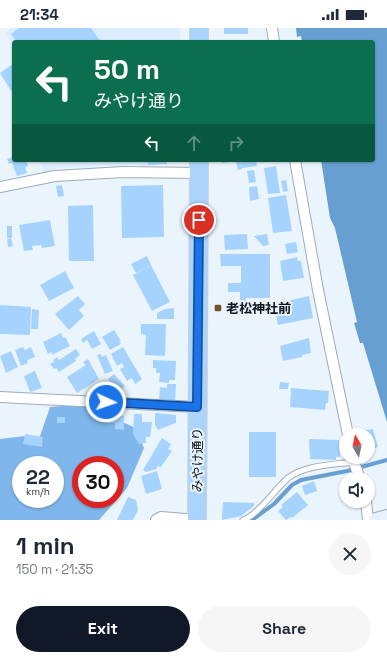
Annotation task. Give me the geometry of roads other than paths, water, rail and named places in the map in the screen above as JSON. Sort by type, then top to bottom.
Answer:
[{"type":"highway","points":[[199,28],[199,40]]},
{"type":"highway","name":"みやけ通り","points":[[198,520],[197,407],[199,167]]},
{"type":"street","points":[[272,28],[274,40]]},
{"type":"street","points":[[295,162],[318,290],[347,428]]},
{"type":"street","points":[[0,188],[55,176],[199,167]]},
{"type":"street","points":[[0,397],[197,407]]},
{"type":"street","points":[[367,508],[368,520]]},
{"type":"street","points":[[156,520],[161,517],[198,520]]},
{"type":"street","points":[[376,520],[387,517]]},
{"type":"lane","points":[[243,520],[270,498],[289,478],[312,468],[339,463]]},
{"type":"waterway","points":[[252,520],[274,504],[292,485],[301,480],[347,471],[387,460]]},
{"type":"place","name":"老松神社前","points":[[218,308]]}]
